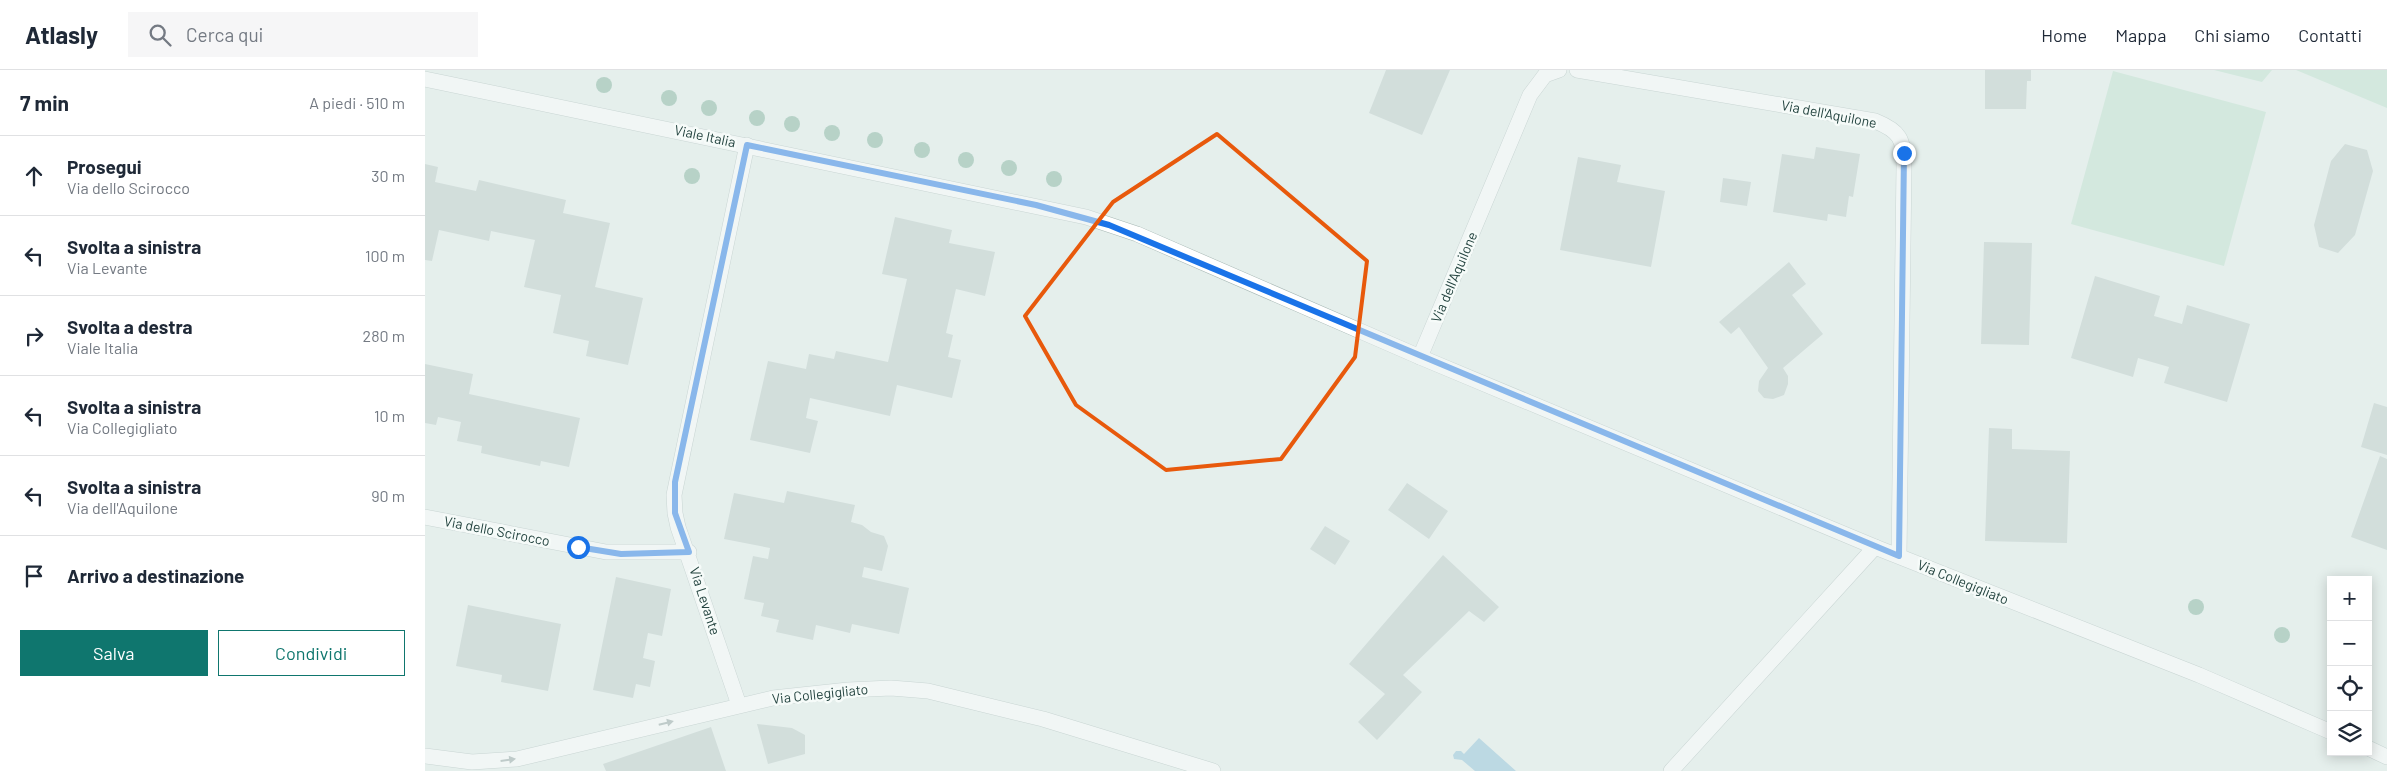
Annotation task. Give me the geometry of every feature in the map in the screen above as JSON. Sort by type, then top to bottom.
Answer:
[{"type":"street","name":"Via dell'Aquilone","points":[[1421,357],[1530,94],[1545,75],[1559,70]]},
{"type":"street","name":"Via dell'Aquilone","points":[[1577,70],[1875,121],[1896,132],[1901,140],[1904,159],[1899,556]]},
{"type":"street","name":"Viale Italia","points":[[425,78],[1085,217],[1137,234],[1421,357],[1875,547]]},
{"type":"street","name":"Via Levante","points":[[739,705],[675,513],[675,482],[747,145]]},
{"type":"street","name":"Via dello Scirocco","points":[[425,517],[606,552],[689,552]]},
{"type":"street","name":"Via Collegigliato","points":[[1875,547],[2199,675],[2327,730]]},
{"type":"street","points":[[1671,771],[1875,547]]},
{"type":"street","name":"Via Collegigliato","points":[[425,756],[472,762],[517,759],[739,705],[798,694],[891,688],[928,691],[1043,719],[1213,771]]},
{"type":"street","points":[[2372,750],[2387,757]]},
{"type":"highlighted area","points":[[1217,134],[1367,261],[1355,357],[1281,459],[1166,470],[1076,405],[1025,316],[1113,202]]},
{"type":"green space","points":[[2214,70],[2272,70],[2262,82]]},
{"type":"green space","points":[[2296,70],[2387,70],[2387,108]]},
{"type":"green space","points":[[2113,71],[2266,112],[2224,266],[2071,224]]},
{"type":"water","points":[[1479,738],[1516,771],[1475,771],[1462,760],[1454,759],[1453,755],[1456,751],[1461,751],[1464,754]]},
{"type":"building","points":[[1386,70],[1450,70],[1422,135],[1369,113]]},
{"type":"building","points":[[1985,70],[2031,70],[2031,81],[2027,81],[2026,109],[1985,109]]},
{"type":"building","points":[[2345,144],[2367,150],[2373,171],[2355,235],[2338,253],[2319,247],[2314,225],[2331,161]]},
{"type":"building","points":[[1816,147],[1860,154],[1853,197],[1849,196],[1846,217],[1828,214],[1827,221],[1773,212],[1782,154],[1814,159]]},
{"type":"building","points":[[1578,157],[1621,165],[1617,182],[1665,191],[1651,267],[1560,250]]},
{"type":"building","points":[[425,164],[438,167],[435,182],[476,191],[479,180],[566,200],[563,213],[610,223],[595,287],[643,298],[628,365],[586,356],[589,341],[553,333],[561,295],[524,287],[535,240],[491,231],[489,241],[439,230],[432,261],[425,260]]},
{"type":"building","points":[[1723,178],[1751,182],[1747,206],[1720,202]]},
{"type":"building","points":[[895,217],[952,230],[949,243],[995,252],[985,296],[956,289],[946,333],[953,335],[948,357],[961,360],[952,398],[897,385],[890,416],[810,398],[806,418],[818,421],[810,453],[750,440],[768,361],[806,369],[809,354],[834,359],[836,351],[888,362],[907,279],[882,274]]},
{"type":"building","points":[[1984,242],[2032,243],[2029,345],[1981,344]]},
{"type":"building","points":[[1789,262],[1806,284],[1792,295],[1823,334],[1783,368],[1788,376],[1788,384],[1784,395],[1773,399],[1764,398],[1758,391],[1759,381],[1768,368],[1739,327],[1731,334],[1719,322]]},
{"type":"building","points":[[2095,276],[2160,296],[2154,316],[2182,324],[2187,305],[2250,324],[2227,402],[2164,383],[2169,367],[2138,358],[2133,377],[2071,358]]},
{"type":"building","points":[[425,364],[473,374],[469,394],[580,418],[569,467],[541,461],[540,466],[481,453],[482,446],[457,441],[461,422],[438,417],[436,425],[425,423]]},
{"type":"building","points":[[2374,403],[2387,407],[2387,455],[2361,447]]},
{"type":"building","points":[[1989,428],[2012,429],[2012,449],[2070,451],[2067,543],[1985,541]]},
{"type":"building","points":[[2380,456],[2387,459],[2387,550],[2351,537]]},
{"type":"building","points":[[1407,483],[1448,511],[1429,539],[1388,510]]},
{"type":"building","points":[[787,491],[855,505],[851,522],[862,525],[871,532],[884,536],[888,546],[882,571],[864,567],[862,577],[909,588],[899,634],[852,624],[850,633],[816,625],[813,640],[776,632],[779,620],[761,616],[764,603],[744,599],[753,556],[768,559],[770,548],[724,539],[734,493],[784,503]]},
{"type":"building","points":[[1325,526],[1350,541],[1335,565],[1310,549]]},
{"type":"building","points":[[1443,555],[1499,607],[1484,622],[1469,611],[1403,675],[1422,692],[1377,740],[1358,722],[1385,694],[1349,664]]},
{"type":"building","points":[[616,577],[671,589],[662,636],[648,633],[643,658],[655,661],[650,687],[636,684],[633,698],[593,690]]},
{"type":"building","points":[[468,605],[561,624],[548,691],[501,682],[502,675],[456,666]]},
{"type":"building","points":[[757,724],[792,728],[805,735],[805,754],[768,764]]},
{"type":"building","points":[[711,727],[726,771],[606,771],[603,764]]},
{"type":"route","points":[[578,547],[621,554],[689,552],[675,513],[675,482],[747,145],[1036,205],[1085,217],[1137,234],[1421,357],[1899,556],[1904,153]]}]
